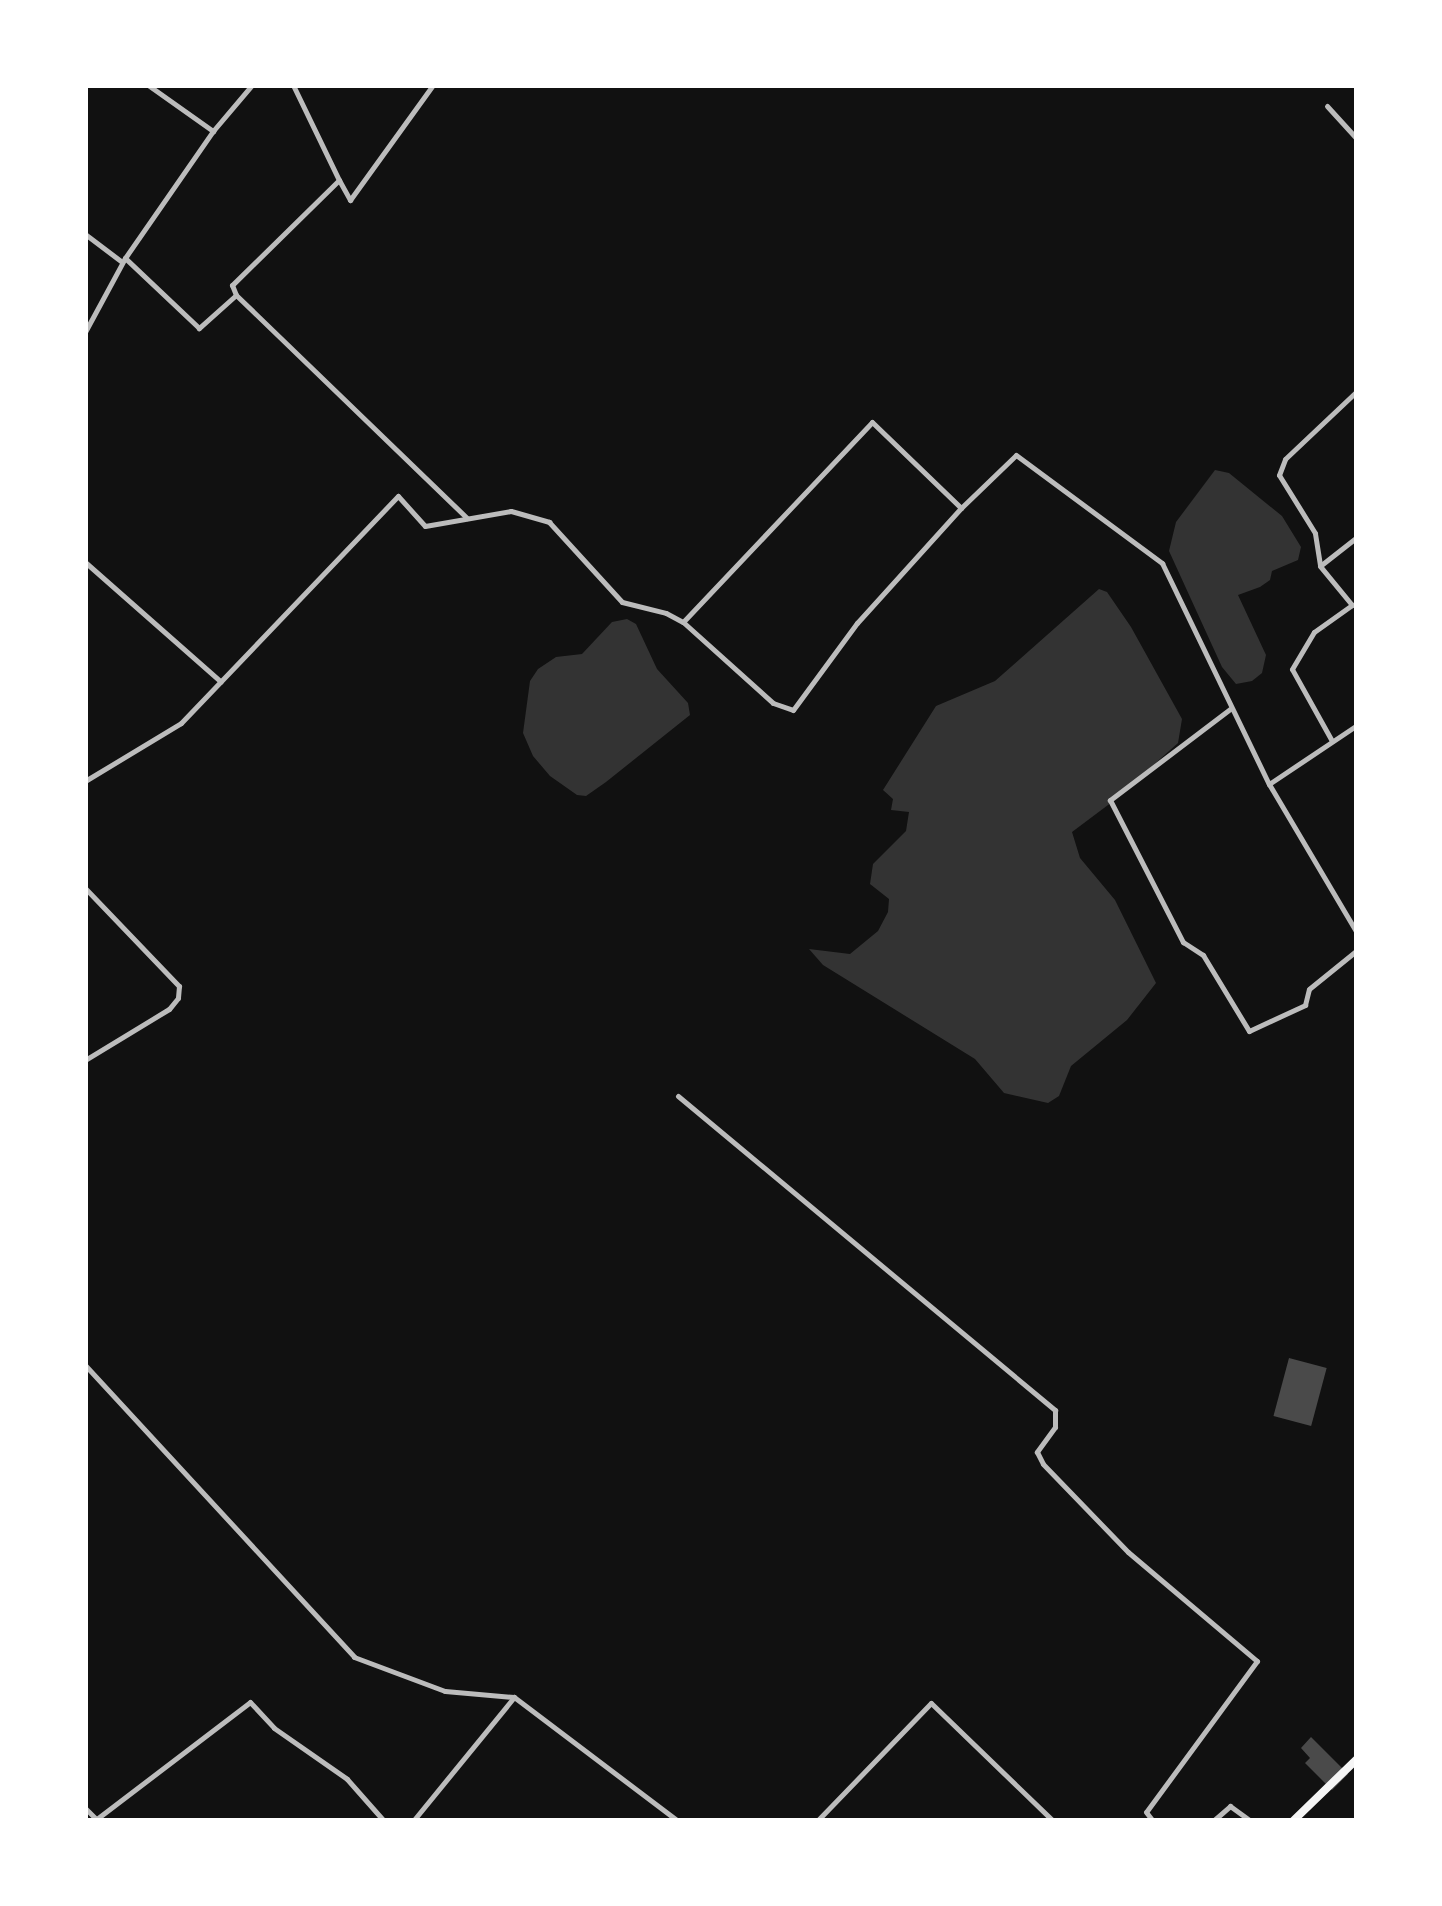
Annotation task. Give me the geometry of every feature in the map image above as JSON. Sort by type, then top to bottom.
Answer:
[{"type":"highway","points":[[1293,1821],[1357,1759]]},
{"type":"street","points":[[148,85],[213,131]]},
{"type":"street","points":[[85,332],[124,260],[213,131],[252,85]]},
{"type":"street","points":[[293,85],[350,200],[433,85]]},
{"type":"street","points":[[1326,106],[1357,139]]},
{"type":"street","points":[[339,180],[248,265],[232,284],[236,295],[468,518]]},
{"type":"street","points":[[85,234],[124,260],[199,328],[236,295]]},
{"type":"street","points":[[1332,741],[1292,669],[1314,632],[1352,605],[1320,566],[1315,533],[1279,475],[1285,459],[1357,392]]},
{"type":"street","points":[[683,622],[872,422],[961,508]]},
{"type":"street","points":[[85,781],[181,723],[398,496],[425,526],[511,511],[549,522],[622,602],[666,613],[683,622],[774,703],[793,710],[858,623],[961,508],[1016,456],[1162,563],[1230,709],[1357,933]]},
{"type":"street","points":[[1320,566],[1357,537]]},
{"type":"street","points":[[85,562],[221,682]]},
{"type":"street","points":[[1230,709],[1110,800],[1165,906],[1184,942],[1203,955],[1249,1031],[1305,1005],[1308,989],[1357,951]]},
{"type":"street","points":[[1270,784],[1357,725]]},
{"type":"street","points":[[85,888],[178,986],[178,998],[169,1009],[85,1060]]},
{"type":"street","points":[[678,1096],[1055,1410],[1056,1427],[1037,1452],[1043,1464],[1128,1552],[1257,1661],[1146,1812],[1153,1821]]},
{"type":"street","points":[[85,1365],[354,1657],[445,1691],[514,1698],[678,1821]]},
{"type":"street","points":[[413,1821],[514,1698]]},
{"type":"street","points":[[85,1808],[96,1820],[250,1702],[274,1728],[347,1778],[384,1821]]},
{"type":"street","points":[[816,1821],[932,1703],[1053,1821]]},
{"type":"street","points":[[1214,1821],[1230,1806],[1251,1821]]},
{"type":"shaded area","points":[[1215,470],[1229,473],[1282,516],[1301,547],[1298,560],[1272,571],[1270,580],[1260,587],[1238,595],[1266,655],[1262,673],[1252,681],[1236,684],[1222,667],[1169,551],[1176,522]]},
{"type":"shaded area","points":[[1099,589],[1107,592],[1131,627],[1182,719],[1178,743],[1072,832],[1080,858],[1115,900],[1156,983],[1127,1020],[1071,1066],[1059,1096],[1048,1103],[1004,1093],[975,1059],[823,965],[809,949],[850,954],[878,931],[888,912],[889,899],[870,884],[873,864],[906,831],[909,812],[891,810],[893,799],[883,790],[936,706],[995,681]]},
{"type":"shaded area","points":[[627,619],[636,624],[657,669],[688,703],[690,715],[606,782],[586,796],[577,795],[550,776],[533,756],[523,733],[530,681],[538,669],[556,657],[582,654],[612,622]]},
{"type":"building","points":[[1289,1358],[1327,1368],[1311,1426],[1273,1416]]},
{"type":"building","points":[[1311,1737],[1348,1774],[1332,1790],[1305,1763],[1310,1758],[1301,1748]]}]
